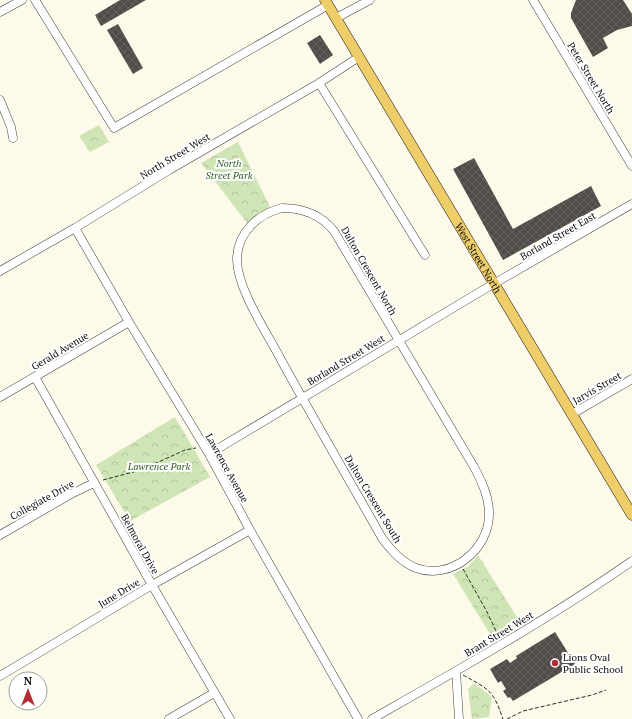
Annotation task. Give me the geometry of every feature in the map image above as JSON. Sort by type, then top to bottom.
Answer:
[{"type":"main road","name":"West Street North","points":[[326,2],[632,515]]},
{"type":"street","points":[[0,12],[22,0]]},
{"type":"street","points":[[35,0],[114,128],[326,2]]},
{"type":"street","points":[[336,18],[370,0]]},
{"type":"street","name":"Peter Street North","points":[[533,0],[632,166]]},
{"type":"street","name":"North Street West","points":[[0,271],[75,228],[169,170],[319,83],[359,57]]},
{"type":"street","points":[[319,83],[425,255]]},
{"type":"street","points":[[0,100],[11,127],[13,138]]},
{"type":"street","name":"Borland Street East","points":[[494,284],[632,204]]},
{"type":"street","name":"Dalton Crescent North","points":[[302,398],[251,304],[238,270],[237,259],[243,238],[256,220],[264,214],[272,210],[282,208],[296,208],[310,212],[328,224],[341,242],[398,341]]},
{"type":"street","name":"Lawrence Avenue","points":[[75,228],[129,322],[209,454],[250,530],[358,719]]},
{"type":"street","name":"Borland Street West","points":[[209,454],[494,284]]},
{"type":"street","name":"Gerald Avenue","points":[[0,397],[129,322]]},
{"type":"street","name":"Dalton Crescent South","points":[[302,398],[382,538],[394,554],[416,568],[432,570],[451,568],[459,564],[474,552],[485,536],[490,515],[486,495],[469,457],[398,341]]},
{"type":"street","name":"Belmoral Drive","points":[[35,377],[152,585],[230,719]]},
{"type":"street","name":"Jarvis Street","points":[[572,414],[632,379]]},
{"type":"street","name":"Collegiate Drive","points":[[0,535],[71,494],[94,483]]},
{"type":"street","name":"June Drive","points":[[0,676],[152,585],[250,530]]},
{"type":"street","name":"Brant Street West","points":[[372,719],[497,647],[590,590],[632,561]]},
{"type":"street","points":[[456,671],[459,719]]},
{"type":"street","points":[[169,719],[214,693]]},
{"type":"path","points":[[94,483],[141,470],[185,450],[204,446]]},
{"type":"path","points":[[459,564],[486,610],[496,631],[492,638],[497,647]]},
{"type":"path","points":[[456,671],[490,692],[498,702],[504,719]]},
{"type":"path","points":[[506,719],[523,712],[592,695],[606,690]]},
{"type":"green space","points":[[99,125],[109,142],[90,152],[79,136]]},
{"type":"green space","name":"North Street Park","points":[[238,142],[270,207],[247,223],[201,163]]},
{"type":"green space","name":"Lawrence Park","points":[[175,417],[210,477],[130,521],[96,465]]},
{"type":"green space","points":[[478,555],[520,622],[493,639],[453,574],[469,566]]},
{"type":"green space","points":[[474,683],[492,697],[489,717],[472,719],[468,689]]},
{"type":"building","points":[[120,0],[146,0],[101,26],[95,15]]},
{"type":"building","points":[[576,0],[623,0],[632,14],[632,26],[617,30],[603,38],[608,48],[593,57],[571,18],[571,13]]},
{"type":"building","points":[[118,24],[143,68],[133,74],[107,30]]},
{"type":"building","points":[[320,35],[333,55],[320,64],[307,43]]},
{"type":"building","points":[[474,158],[513,229],[591,186],[601,206],[503,260],[453,169]]},
{"type":"building","points":[[555,632],[575,664],[513,701],[510,697],[508,698],[503,691],[506,689],[501,681],[498,683],[490,669],[507,659],[510,663],[517,658],[516,656]]},
{"type":"place","name":"Lions Oval Public School","points":[[555,663]]}]
